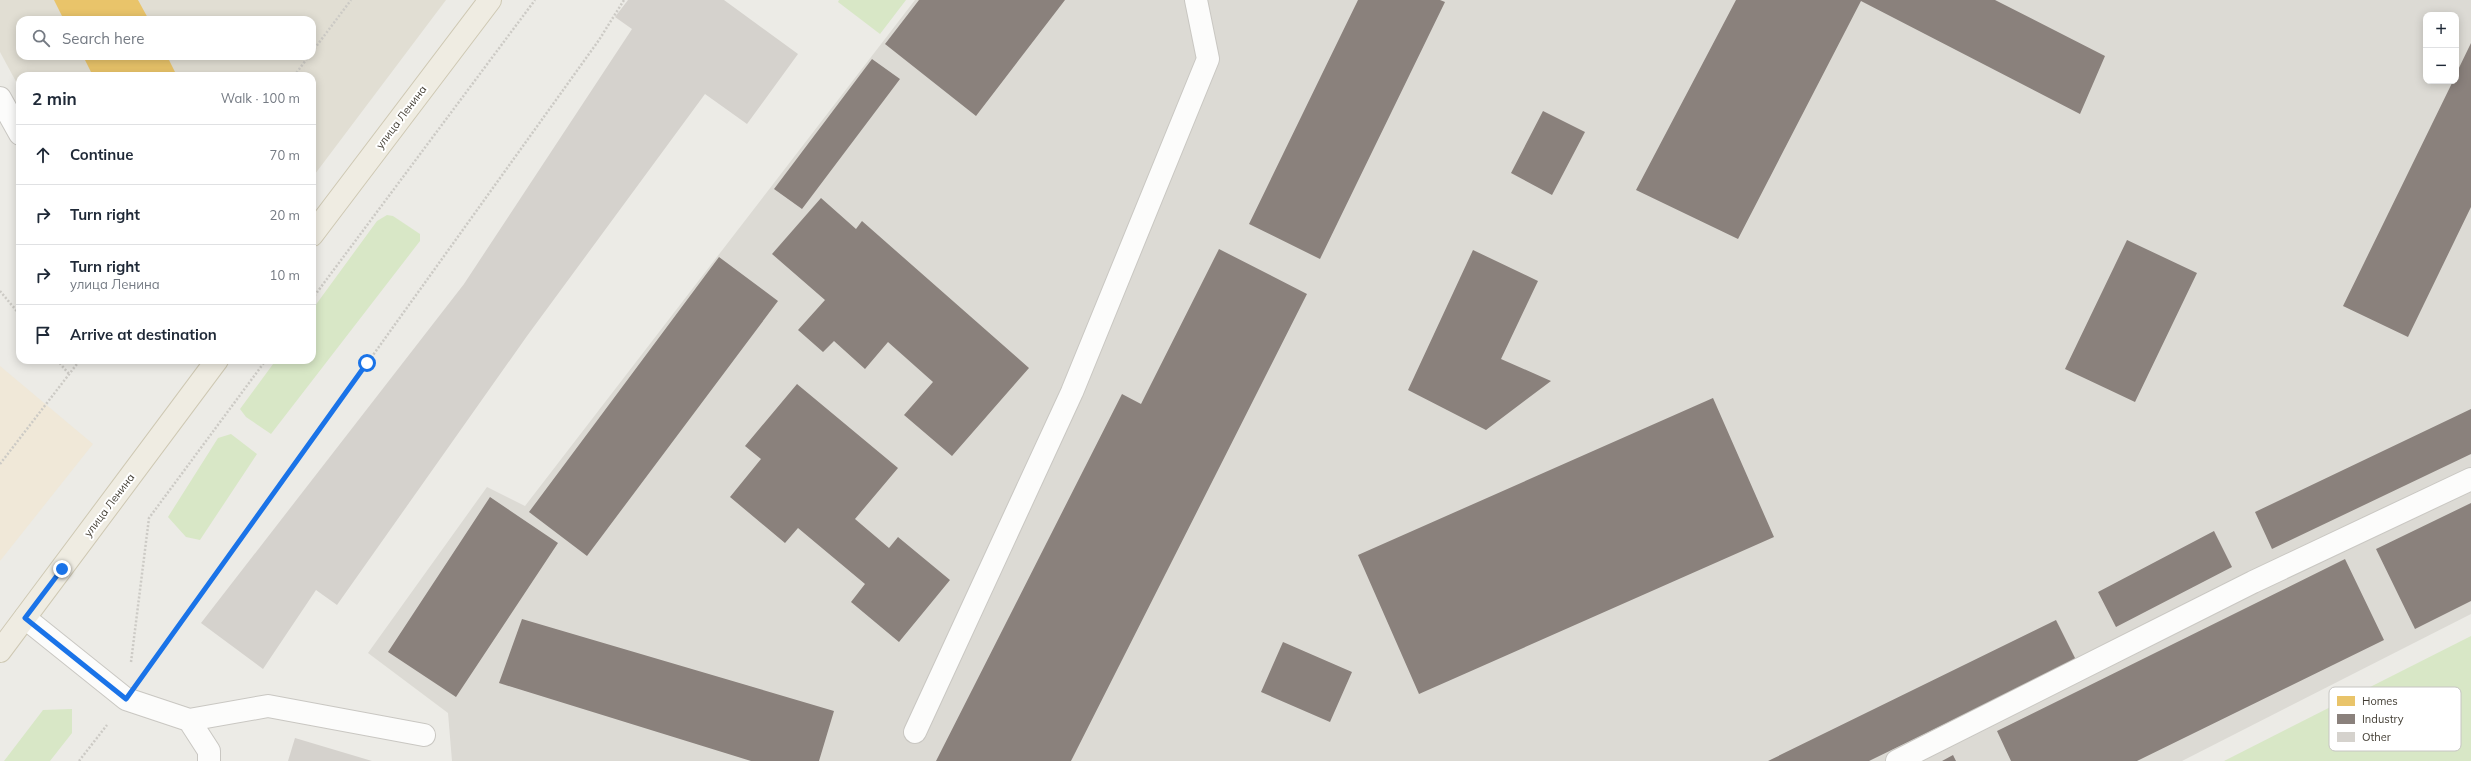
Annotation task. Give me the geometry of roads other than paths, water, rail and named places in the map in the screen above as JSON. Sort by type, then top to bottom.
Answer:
[{"type":"main road","name":"улица Ленина","points":[[316,230],[490,0]]},
{"type":"main road","name":"улица Ленина","points":[[0,651],[207,364]]},
{"type":"lane","points":[[915,732],[1072,392],[1208,59],[1196,0]]},
{"type":"lane","points":[[0,98],[16,127]]},
{"type":"lane","points":[[1897,761],[2253,582],[2471,479]]},
{"type":"lane","points":[[25,618],[126,699],[189,720],[268,706],[424,735]]},
{"type":"lane","points":[[189,720],[209,751],[209,761]]}]
